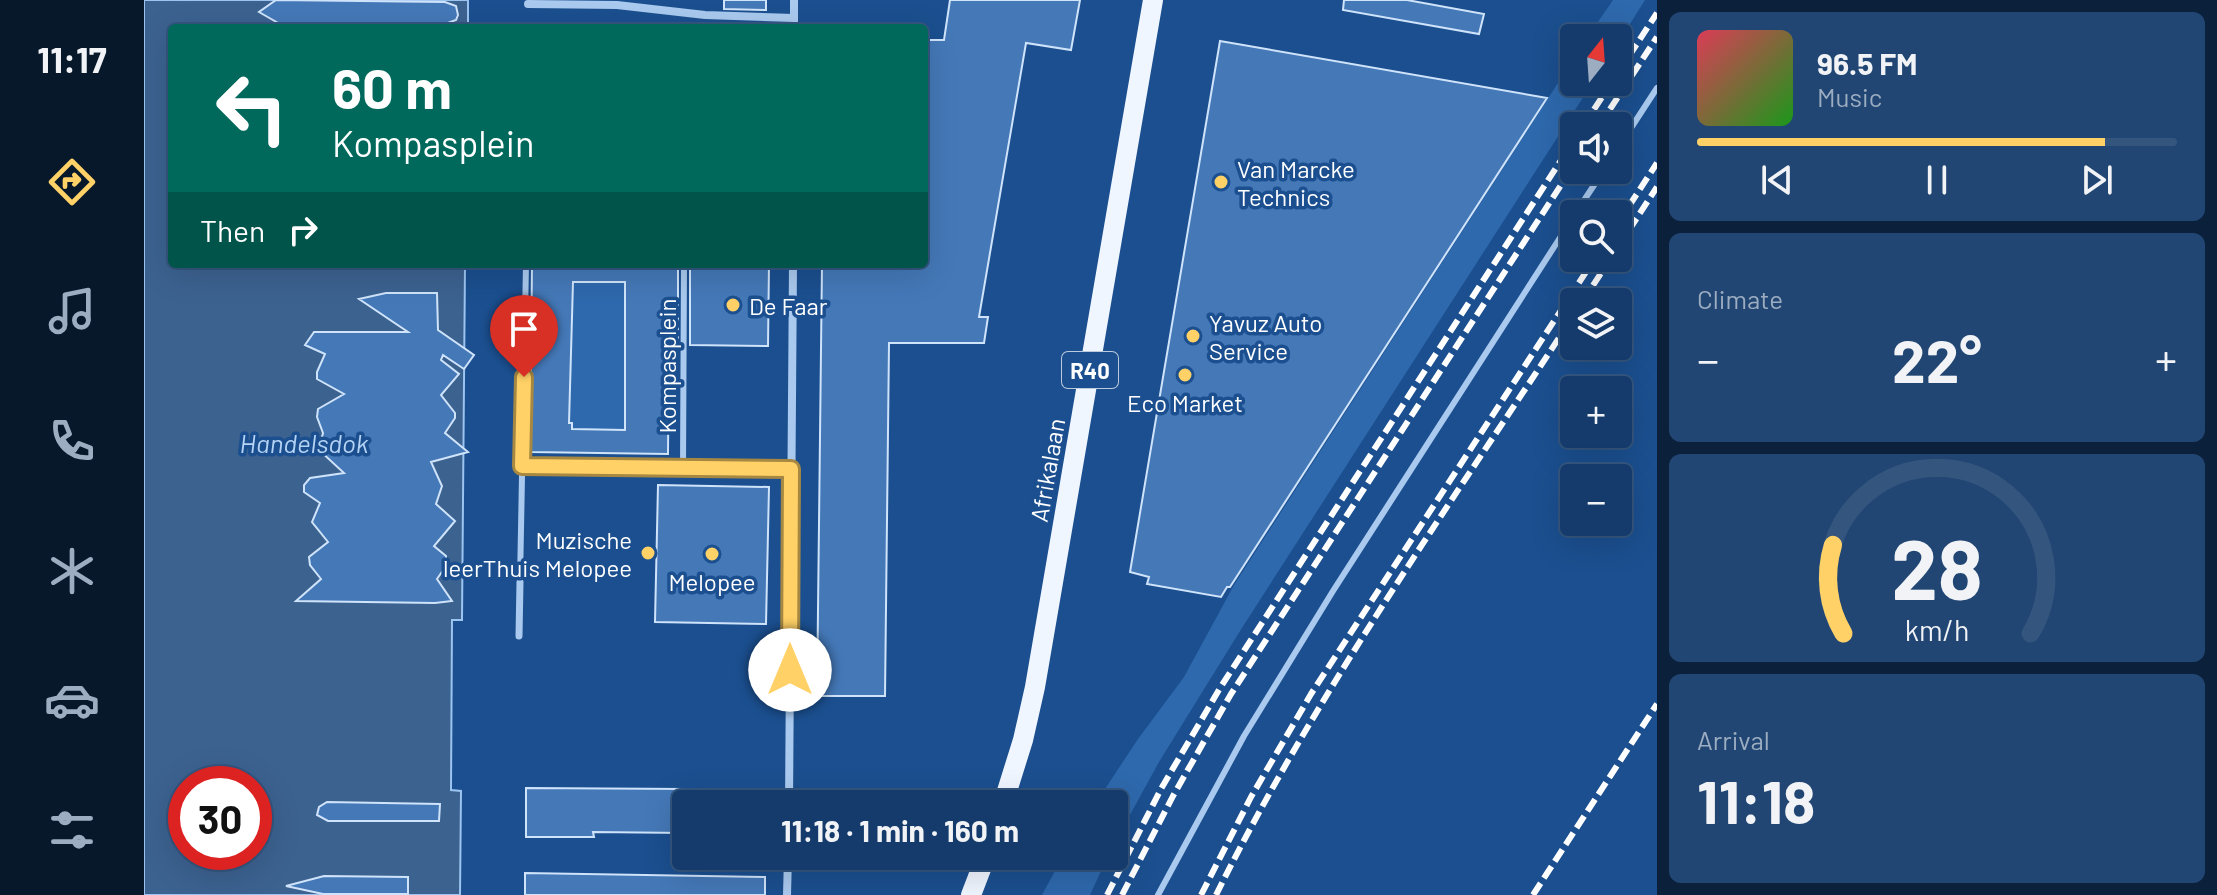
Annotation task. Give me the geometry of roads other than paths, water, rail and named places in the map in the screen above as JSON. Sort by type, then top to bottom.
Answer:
[{"type":"main road","name":"Afrikalaan","points":[[1007,790],[1035,687],[1153,0]]},
{"type":"main road","points":[[971,895],[981,870]]},
{"type":"street","points":[[794,0],[794,24]]},
{"type":"street","points":[[528,4],[617,5],[705,15],[794,18]]},
{"type":"street","points":[[789,790],[793,268]]},
{"type":"street","points":[[519,636],[520,582]]},
{"type":"street","points":[[787,895],[788,870]]},
{"type":"lane","points":[[1632,126],[1657,88]]},
{"type":"lane","points":[[1158,895],[1252,723],[1350,564],[1560,238]]},
{"type":"lane","points":[[520,582],[526,268]]},
{"type":"lane","name":"Kompasplein","points":[[683,468],[684,268]]},
{"type":"lane","name":"Kompasplein","points":[[522,466],[791,469]]},
{"type":"water","name":"Handelsdok","points":[[144,0],[468,0],[468,24],[168,24],[168,268],[465,268],[462,620],[452,620],[451,790],[461,791],[460,895],[144,895]]},
{"type":"railway","points":[[1632,51],[1657,13]]},
{"type":"railway","points":[[1608,112],[1657,37]]},
{"type":"railway","points":[[1592,112],[1603,96]]},
{"type":"railway","points":[[1107,895],[1161,789],[1220,688],[1560,162]]},
{"type":"railway","points":[[1632,201],[1657,163]]},
{"type":"railway","points":[[1122,895],[1231,694],[1562,184]]},
{"type":"railway","points":[[1632,225],[1657,187]]},
{"type":"railway","points":[[1201,895],[1251,797],[1311,694],[1586,272]]},
{"type":"railway","points":[[1591,288],[1602,272]]},
{"type":"railway","points":[[1216,895],[1255,819],[1341,672],[1560,336]]},
{"type":"railway","points":[[1533,895],[1657,704]]},
{"type":"place","name":"Van Marcke Technics","points":[[1221,182]]},
{"type":"place","name":"De Faar","points":[[733,305]]},
{"type":"place","name":"Yavuz Auto Service","points":[[1193,336]]},
{"type":"place","name":"Eco Market","points":[[1185,375]]},
{"type":"place","name":"Muzische leerThuis Melopee","points":[[648,553]]},
{"type":"place","name":"Melopee","points":[[712,554]]}]
